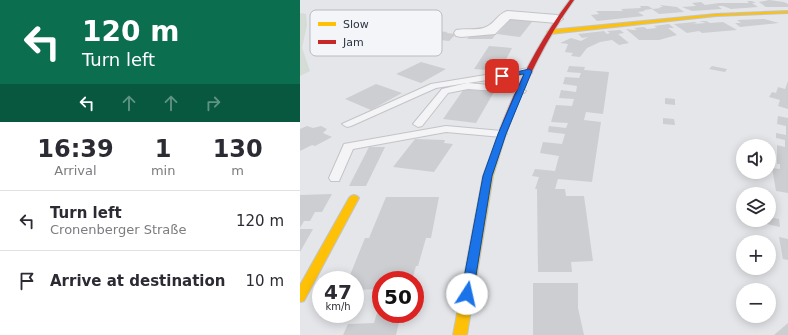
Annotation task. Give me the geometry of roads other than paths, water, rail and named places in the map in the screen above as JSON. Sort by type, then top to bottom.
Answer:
[{"type":"main road","points":[[460,335],[488,176],[502,134],[529,71],[557,19],[572,0]]},
{"type":"main road","points":[[550,32],[716,15],[788,12]]},
{"type":"main road","points":[[300,297],[354,198]]},
{"type":"street","points":[[461,33],[490,31],[508,15],[557,19]]},
{"type":"lane","points":[[347,124],[434,86],[529,71]]},
{"type":"lane","points":[[418,124],[444,91],[468,86],[521,91]]},
{"type":"lane","points":[[334,178],[348,146],[446,130],[502,134]]}]
